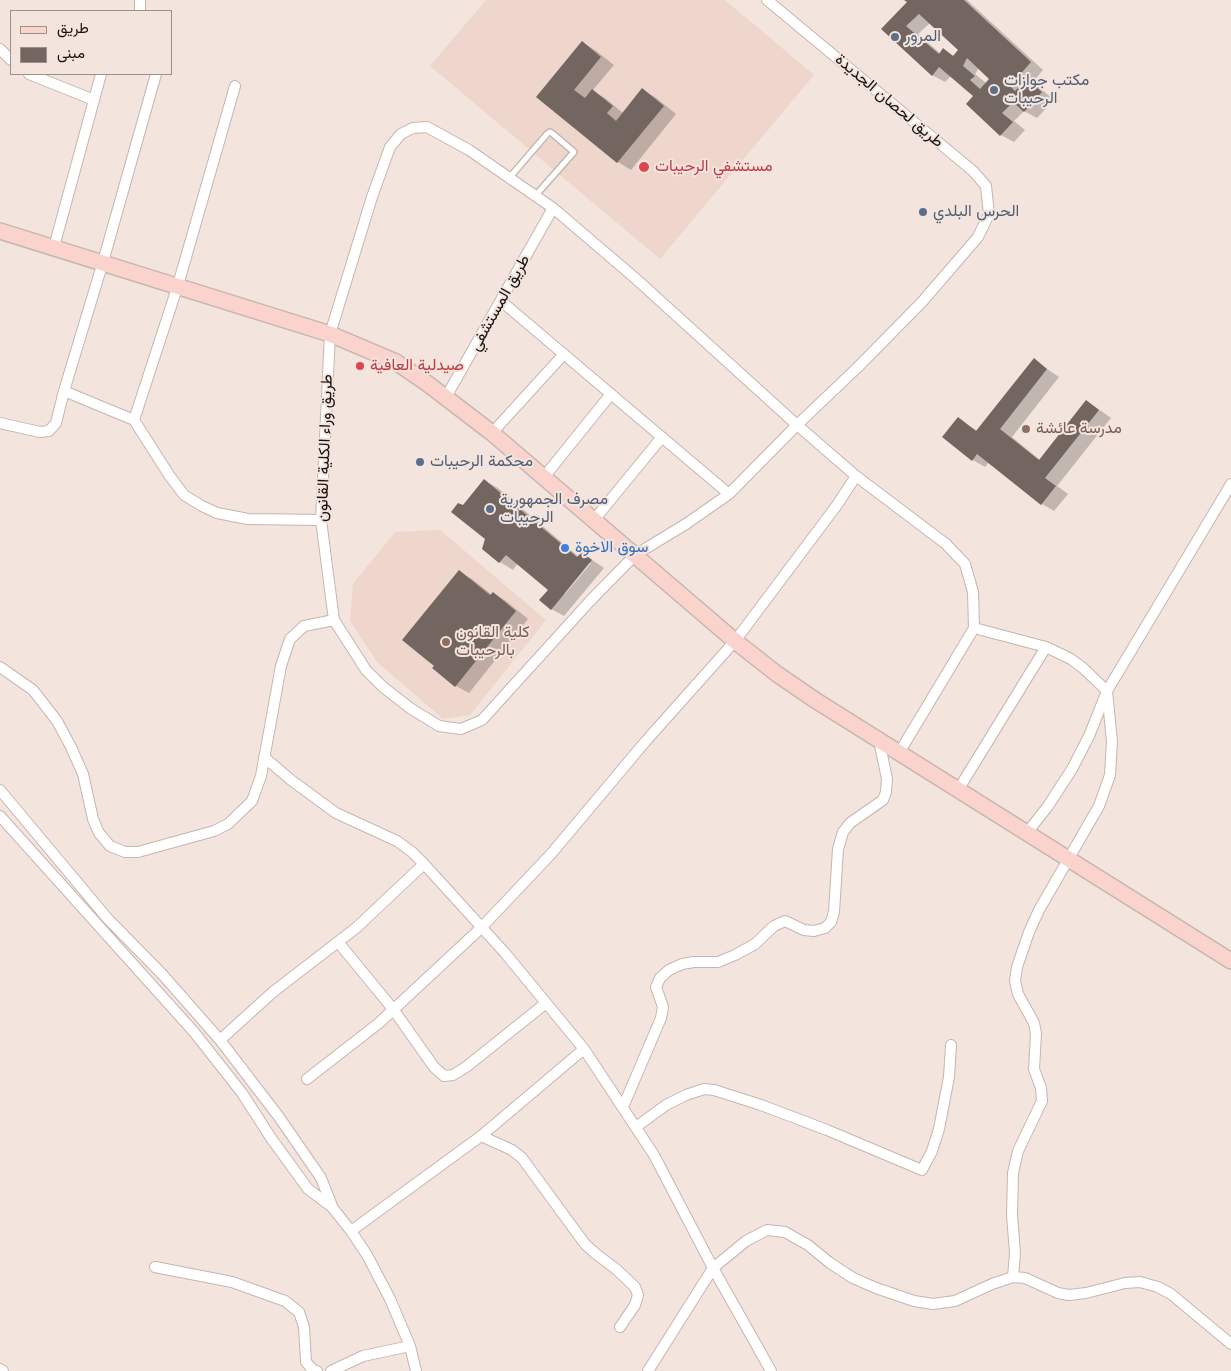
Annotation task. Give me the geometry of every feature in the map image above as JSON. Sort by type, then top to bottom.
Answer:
[{"type":"main road","points":[[0,231],[330,334],[396,362],[446,397],[492,433],[734,641],[815,700],[1231,961]]},
{"type":"street","name":"طريق لحصان الجديدة","points":[[767,0],[973,171],[986,186],[989,214]]},
{"type":"street","points":[[0,49],[10,59]]},
{"type":"street","points":[[32,75],[94,100]]},
{"type":"street","points":[[54,247],[101,75]]},
{"type":"street","points":[[0,424],[40,432],[49,431],[56,423],[156,75]]},
{"type":"street","points":[[134,420],[178,285],[236,86]]},
{"type":"street","name":"طريق وراء الكلية القانون","points":[[974,628],[973,592],[965,564],[946,544],[856,476],[797,425],[635,278],[552,208],[469,150],[427,126],[413,128],[401,134],[390,147],[330,334],[321,520],[334,620],[366,670],[382,687],[410,708],[439,726],[461,729],[482,720],[635,555],[694,519],[730,494],[797,425],[858,367],[922,302],[978,238],[989,214]]},
{"type":"street","name":"طريق المستشفي","points":[[446,397],[552,208]]},
{"type":"street","points":[[501,301],[730,494]]},
{"type":"street","points":[[492,433],[564,354]]},
{"type":"street","points":[[64,391],[134,420],[184,495],[202,506],[217,513],[248,519],[321,520]]},
{"type":"street","points":[[544,477],[611,394]]},
{"type":"street","points":[[594,520],[662,437]]},
{"type":"street","points":[[307,1079],[379,1023],[481,928],[551,854],[645,742],[734,641],[837,505],[856,476]]},
{"type":"street","points":[[1026,834],[1048,806],[1072,769],[1089,736],[1107,691],[1231,484]]},
{"type":"street","points":[[0,667],[32,690],[57,721],[83,774],[98,833],[110,846],[125,852],[138,852],[197,836],[228,824],[252,801],[259,783],[281,666],[290,639],[304,626],[334,620]]},
{"type":"street","points":[[899,752],[974,628],[1046,647],[1072,659],[1107,691],[1112,741],[1110,776],[1099,806],[1036,918],[1017,967],[1015,981],[1018,994],[1034,1023],[1036,1034],[1034,1069],[1041,1088],[1042,1101],[1018,1151],[1013,1173],[1012,1215],[1015,1253],[1013,1277]]},
{"type":"street","points":[[958,790],[1046,647]]},
{"type":"street","points":[[623,1107],[661,1018],[663,1007],[656,987],[660,978],[669,970],[682,964],[718,962],[735,955],[755,944],[774,926],[785,921],[804,930],[814,932],[825,928],[831,922],[834,912],[838,849],[843,832],[850,823],[883,800],[886,792],[887,779],[879,740]]},
{"type":"street","points":[[264,757],[291,780],[336,813],[397,841],[412,852],[505,953],[584,1049],[654,1155],[713,1268],[771,1371]]},
{"type":"street","points":[[0,790],[108,918],[162,974],[220,1040],[279,1117],[321,1178],[332,1207]]},
{"type":"street","points":[[14,807],[1,818],[194,1032],[242,1093],[271,1138],[308,1189],[332,1207],[351,1231],[367,1255],[390,1299],[410,1346],[416,1371]]},
{"type":"street","points":[[220,1040],[273,992],[356,928],[424,864]]},
{"type":"street","points":[[99,927],[108,918]]},
{"type":"street","points":[[338,942],[393,1009],[434,1067],[444,1076],[454,1075],[466,1067],[546,1003]]},
{"type":"street","points":[[636,1127],[666,1105],[686,1095],[704,1089],[714,1090],[827,1130],[922,1170],[932,1151],[939,1128],[949,1077],[951,1045]]},
{"type":"street","points":[[351,1231],[480,1136],[584,1049]]},
{"type":"street","points":[[480,1136],[512,1150],[522,1158],[585,1244],[616,1268],[635,1288],[638,1295],[636,1305],[620,1327]]},
{"type":"street","points":[[648,1371],[713,1268],[746,1240],[767,1230],[785,1232],[808,1245],[830,1263],[853,1278],[914,1301],[933,1304],[955,1301],[992,1284],[1013,1277],[1025,1278],[1058,1293],[1069,1294],[1101,1290],[1124,1283],[1140,1282],[1158,1287],[1171,1294],[1231,1344]]},
{"type":"street","points":[[156,1267],[232,1282],[285,1301],[299,1312],[304,1327],[306,1362],[316,1371]]},
{"type":"street","points":[[331,1371],[363,1356],[410,1346]]},
{"type":"lane","points":[[510,177],[547,134],[550,132],[553,134],[574,152],[535,196]]},
{"type":"shaded area","name":"مستشفي الرحيبات","points":[[486,0],[725,0],[814,75],[660,259],[430,66]]},
{"type":"shaded area","name":"كلية القانون بالرحيبات","points":[[440,530],[546,620],[470,715],[443,719],[377,662],[350,621],[353,584],[395,532]]},
{"type":"building","points":[[904,0],[964,0],[1031,62],[1010,86],[1015,91],[1027,79],[1042,92],[1024,112],[1013,102],[1002,113],[1013,122],[1000,136],[966,104],[973,96],[939,67],[932,76],[881,29],[907,2]],"holes":[[[919,14],[958,50],[953,56],[943,48],[939,54],[906,26]],[[967,58],[989,79],[980,89],[970,80],[975,76],[963,66]]]},
{"type":"building","points":[[582,41],[601,57],[574,90],[585,98],[592,89],[613,106],[607,113],[616,121],[642,88],[664,106],[617,163],[536,97]]},
{"type":"building","points":[[1034,358],[1047,369],[1000,429],[1039,460],[1086,400],[1099,410],[1045,478],[1056,486],[1041,505],[977,454],[972,461],[942,437],[958,417],[976,431]]},
{"type":"building","points":[[484,479],[577,557],[582,552],[592,560],[551,610],[539,600],[548,590],[506,555],[499,563],[482,549],[485,539],[451,512],[458,503],[463,505]]},
{"type":"building","points":[[459,570],[490,595],[493,592],[516,611],[455,687],[432,668],[434,666],[402,640]]},
{"type":"place","name":"المرور","points":[[895,37]]},
{"type":"place","name":"مكتب جوازات الرحيبات","points":[[994,90]]},
{"type":"place","name":"مستشفي الرحيبات","points":[[644,167]]},
{"type":"place","name":"الحرس البلدي","points":[[923,212]]},
{"type":"place","name":"صيدلية العافية","points":[[360,366]]},
{"type":"place","name":"مدرسة عائشة","points":[[1026,429]]},
{"type":"place","name":"محكمة الرحيبات","points":[[420,462]]},
{"type":"place","name":"مصرف الجمهورية الرحيبات","points":[[490,509]]},
{"type":"place","name":"سوق الاخوة","points":[[565,548]]},
{"type":"place","name":"كلية القانون بالرحيبات","points":[[446,642]]}]
